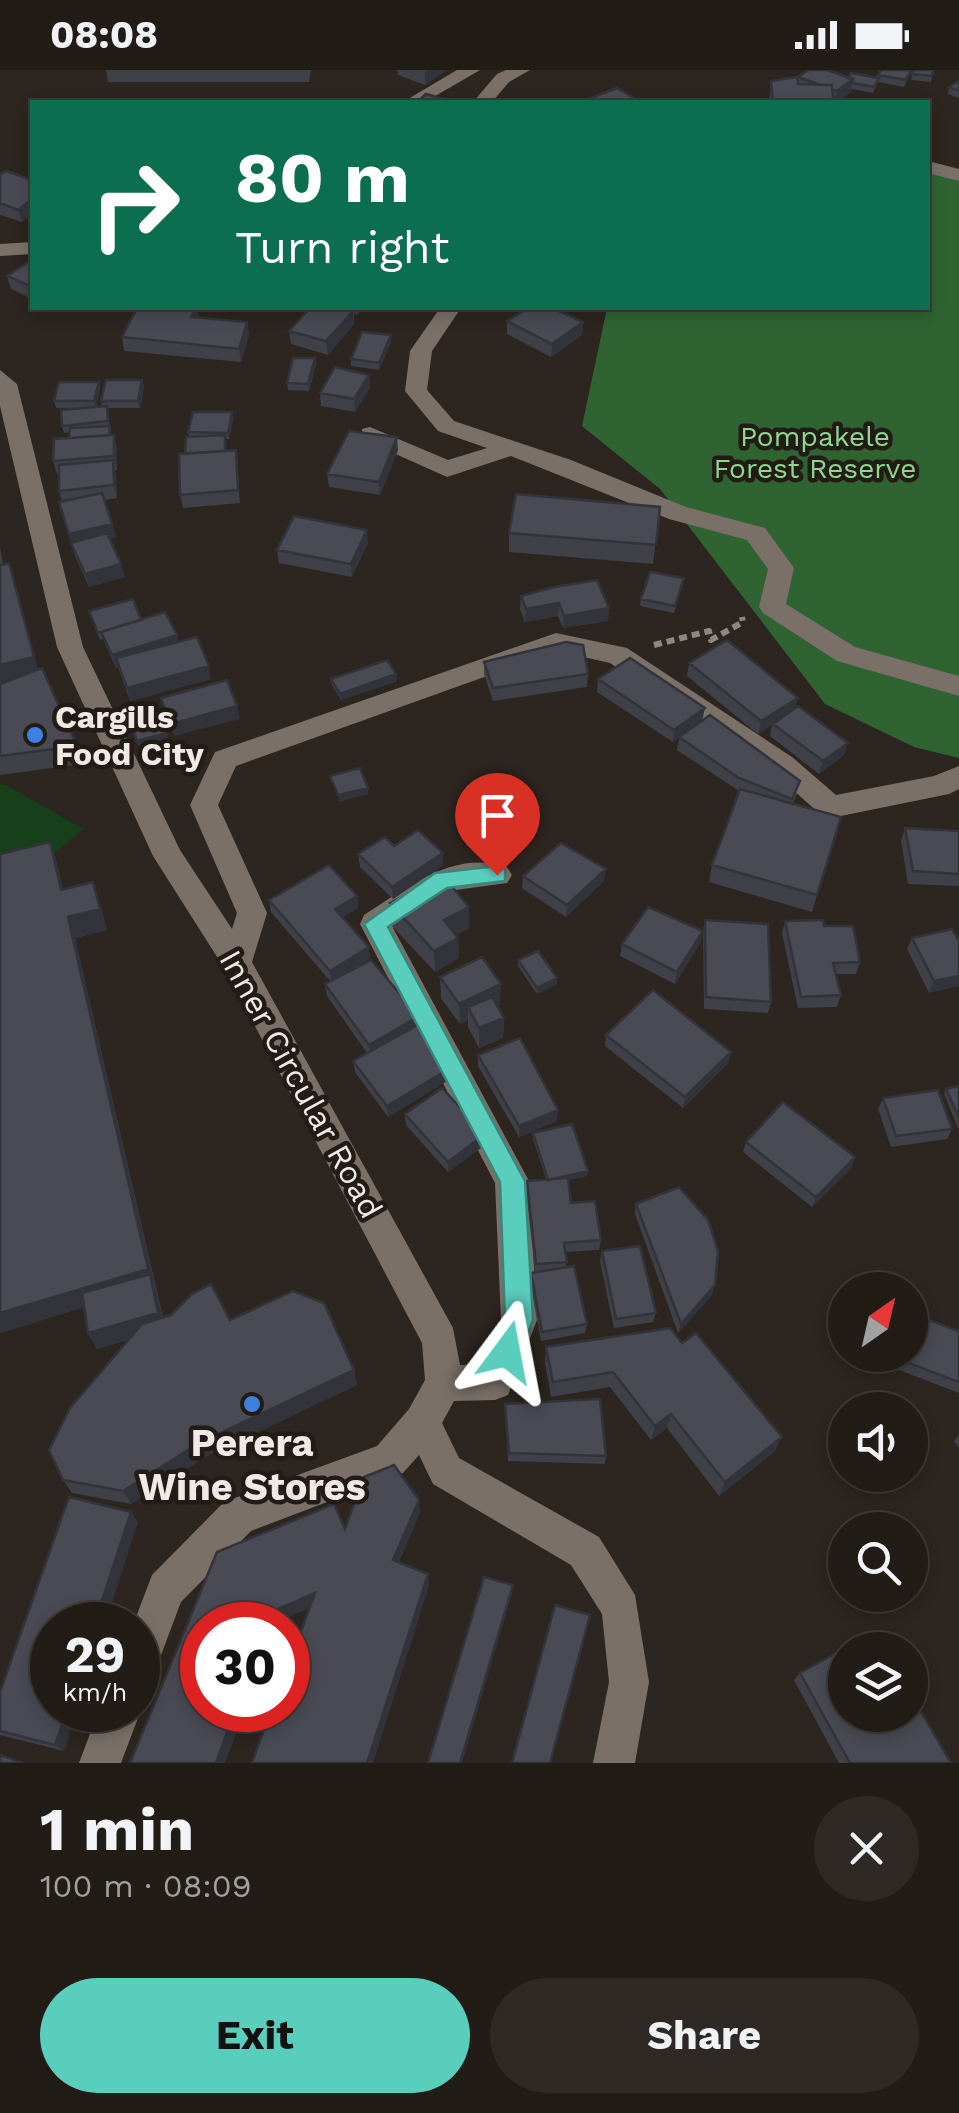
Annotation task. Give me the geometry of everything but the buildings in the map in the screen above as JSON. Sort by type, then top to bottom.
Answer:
[{"type":"street","points":[[416,100],[470,70]]},
{"type":"street","points":[[484,100],[503,78],[521,70]]},
{"type":"street","points":[[930,167],[959,174]]},
{"type":"street","points":[[0,250],[30,248]]},
{"type":"street","points":[[449,310],[420,351],[416,391],[446,426],[678,513],[756,534],[782,568],[772,607],[846,654],[959,686]]},
{"type":"street","name":"Inner Circular Road","points":[[0,377],[6,384],[70,647],[168,856],[237,962],[440,1340],[444,1384]]},
{"type":"street","points":[[370,434],[447,469],[511,448]]},
{"type":"street","points":[[237,962],[252,913],[204,805],[224,759],[556,642],[618,655],[782,764],[831,807],[939,786],[959,777]]},
{"type":"street","points":[[160,1605],[166,1589],[238,1516],[390,1460],[422,1422],[444,1384],[495,1382],[519,1320],[512,1181],[375,924],[442,880],[497,875]]},
{"type":"street","points":[[422,1422],[446,1471],[585,1551],[620,1609],[630,1682],[614,1763]]},
{"type":"street","points":[[100,1763],[112,1732]]},
{"type":"path","points":[[618,655],[709,631],[711,640],[743,622],[741,612],[772,607]]},
{"type":"green space","name":"Pompakele Forest Reserve","points":[[930,172],[959,177],[959,758],[914,747],[825,704],[660,489],[582,426],[607,310],[930,310]]},
{"type":"green space","points":[[0,784],[83,829],[54,854],[0,868]]},
{"type":"place","name":"Cargills Food City","points":[[35,735]]},
{"type":"place","name":"Perera Wine Stores","points":[[252,1404]]},
{"type":"route","points":[[497,875],[442,880],[375,924],[512,1181],[519,1320],[507,1352]]}]
